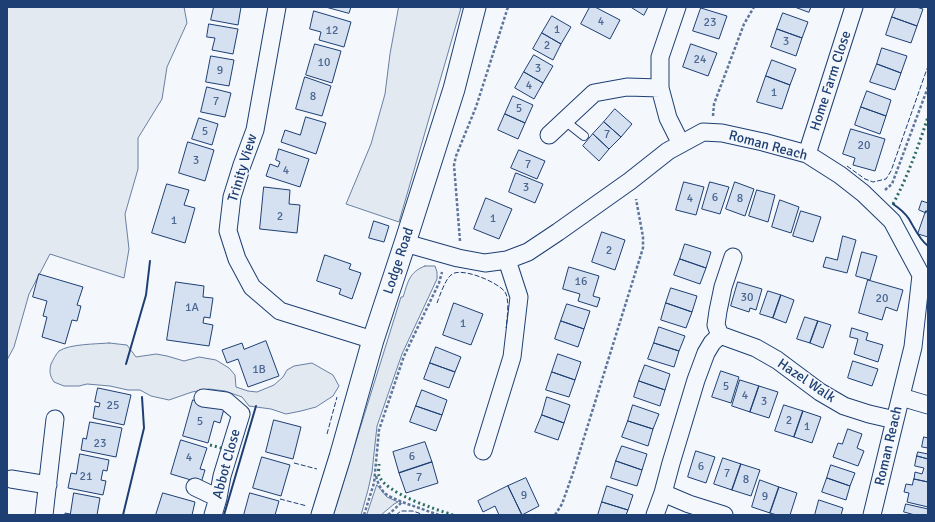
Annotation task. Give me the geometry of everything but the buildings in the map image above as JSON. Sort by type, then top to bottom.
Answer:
[{"type":"street","name":"Trinity View","points":[[277,7],[255,130],[232,197],[228,231],[237,259],[252,287],[280,311],[373,340]]},
{"type":"street","name":"Lodge Road","points":[[322,515],[373,340],[454,89],[475,7]]},
{"type":"street","points":[[677,7],[660,57],[660,88],[668,118],[681,144]]},
{"type":"street","name":"Home Farm Close","points":[[807,154],[854,7]]},
{"type":"street","points":[[549,135],[594,93],[628,87],[660,88]]},
{"type":"street","name":"Roman Reach","points":[[405,243],[448,255],[485,263],[507,260],[528,252],[630,181],[668,151],[703,132],[722,133],[807,154],[840,175],[863,193],[892,221],[925,273],[913,347],[872,515]]},
{"type":"street","points":[[655,515],[663,493],[696,380],[709,348],[720,335],[716,325],[718,311],[723,287],[733,258]]},
{"type":"street","points":[[484,451],[512,357],[519,297],[507,260]]},
{"type":"street","name":"Hazel Walk","points":[[720,335],[756,348],[777,360],[820,392],[844,406],[895,420]]},
{"type":"street","points":[[901,397],[928,406]]},
{"type":"street","name":"Abbot Close","points":[[202,398],[226,401],[241,414],[222,476],[213,515]]},
{"type":"street","points":[[44,515],[55,419]]},
{"type":"street","points":[[12,479],[48,485]]},
{"type":"street","points":[[195,487],[218,498]]},
{"type":"street","points":[[663,493],[724,515]]},
{"type":"lane","points":[[565,120],[584,136]]},
{"type":"path","points":[[364,515],[374,483],[378,430],[404,356],[438,283],[448,255],[460,242],[454,165],[456,156],[476,107],[508,7]]},
{"type":"path","points":[[712,132],[714,104],[744,24],[754,7]]},
{"type":"path","points":[[863,193],[880,194],[892,184],[928,87]]},
{"type":"path","points":[[555,515],[562,504],[573,473],[643,248],[643,237],[637,201],[630,181]]},
{"type":"path","points":[[375,474],[379,486],[387,495],[439,515]]},
{"type":"path","points":[[388,515],[402,502]]},
{"type":"shaded area","points":[[7,7],[184,7],[187,23],[167,67],[162,99],[138,138],[138,169],[125,214],[129,249],[124,278],[50,254],[29,294],[14,347],[7,360]]},
{"type":"shaded area","points":[[399,7],[461,8],[399,222],[346,204],[371,144],[385,94],[390,54]]},
{"type":"shaded area","points":[[425,266],[435,266],[437,279],[402,354],[377,426],[372,472],[361,515],[333,515],[401,297],[403,297],[412,274]]},
{"type":"shaded area","points":[[109,343],[127,345],[136,357],[156,354],[184,361],[199,357],[216,360],[229,368],[235,375],[236,387],[248,391],[257,392],[274,385],[283,377],[287,370],[294,366],[312,363],[333,375],[339,386],[333,396],[316,407],[286,414],[271,409],[249,406],[242,397],[225,391],[209,389],[192,392],[169,400],[151,396],[140,390],[128,390],[110,386],[87,384],[79,386],[64,386],[54,382],[50,374],[50,367],[59,351],[69,347]]},
{"type":"shaded area","points":[[377,485],[387,497],[398,502],[381,515],[367,515]]},
{"type":"hedge","points":[[893,204],[908,172],[928,117]]},
{"type":"hedge","points":[[210,445],[225,449]]},
{"type":"hedge","points":[[379,464],[379,476],[391,489],[412,500],[453,515]]},
{"type":"fence","points":[[847,166],[865,179],[873,182],[886,179],[891,171],[928,66]]},
{"type":"fence","points":[[437,303],[445,284],[451,275],[462,272],[479,276],[501,288],[507,295],[508,305],[506,328]]},
{"type":"fence","points":[[327,434],[337,397]]},
{"type":"fence","points":[[294,463],[317,469]]},
{"type":"fence","points":[[280,499],[307,506]]},
{"type":"fence","points":[[396,515],[401,511],[413,511],[424,515]]},
{"type":"wall","points":[[893,204],[906,215],[920,237],[928,246]]},
{"type":"wall","points":[[126,364],[146,295],[150,261]]},
{"type":"wall","points":[[123,515],[144,428],[142,397]]},
{"type":"wall","points":[[224,515],[256,406]]}]
